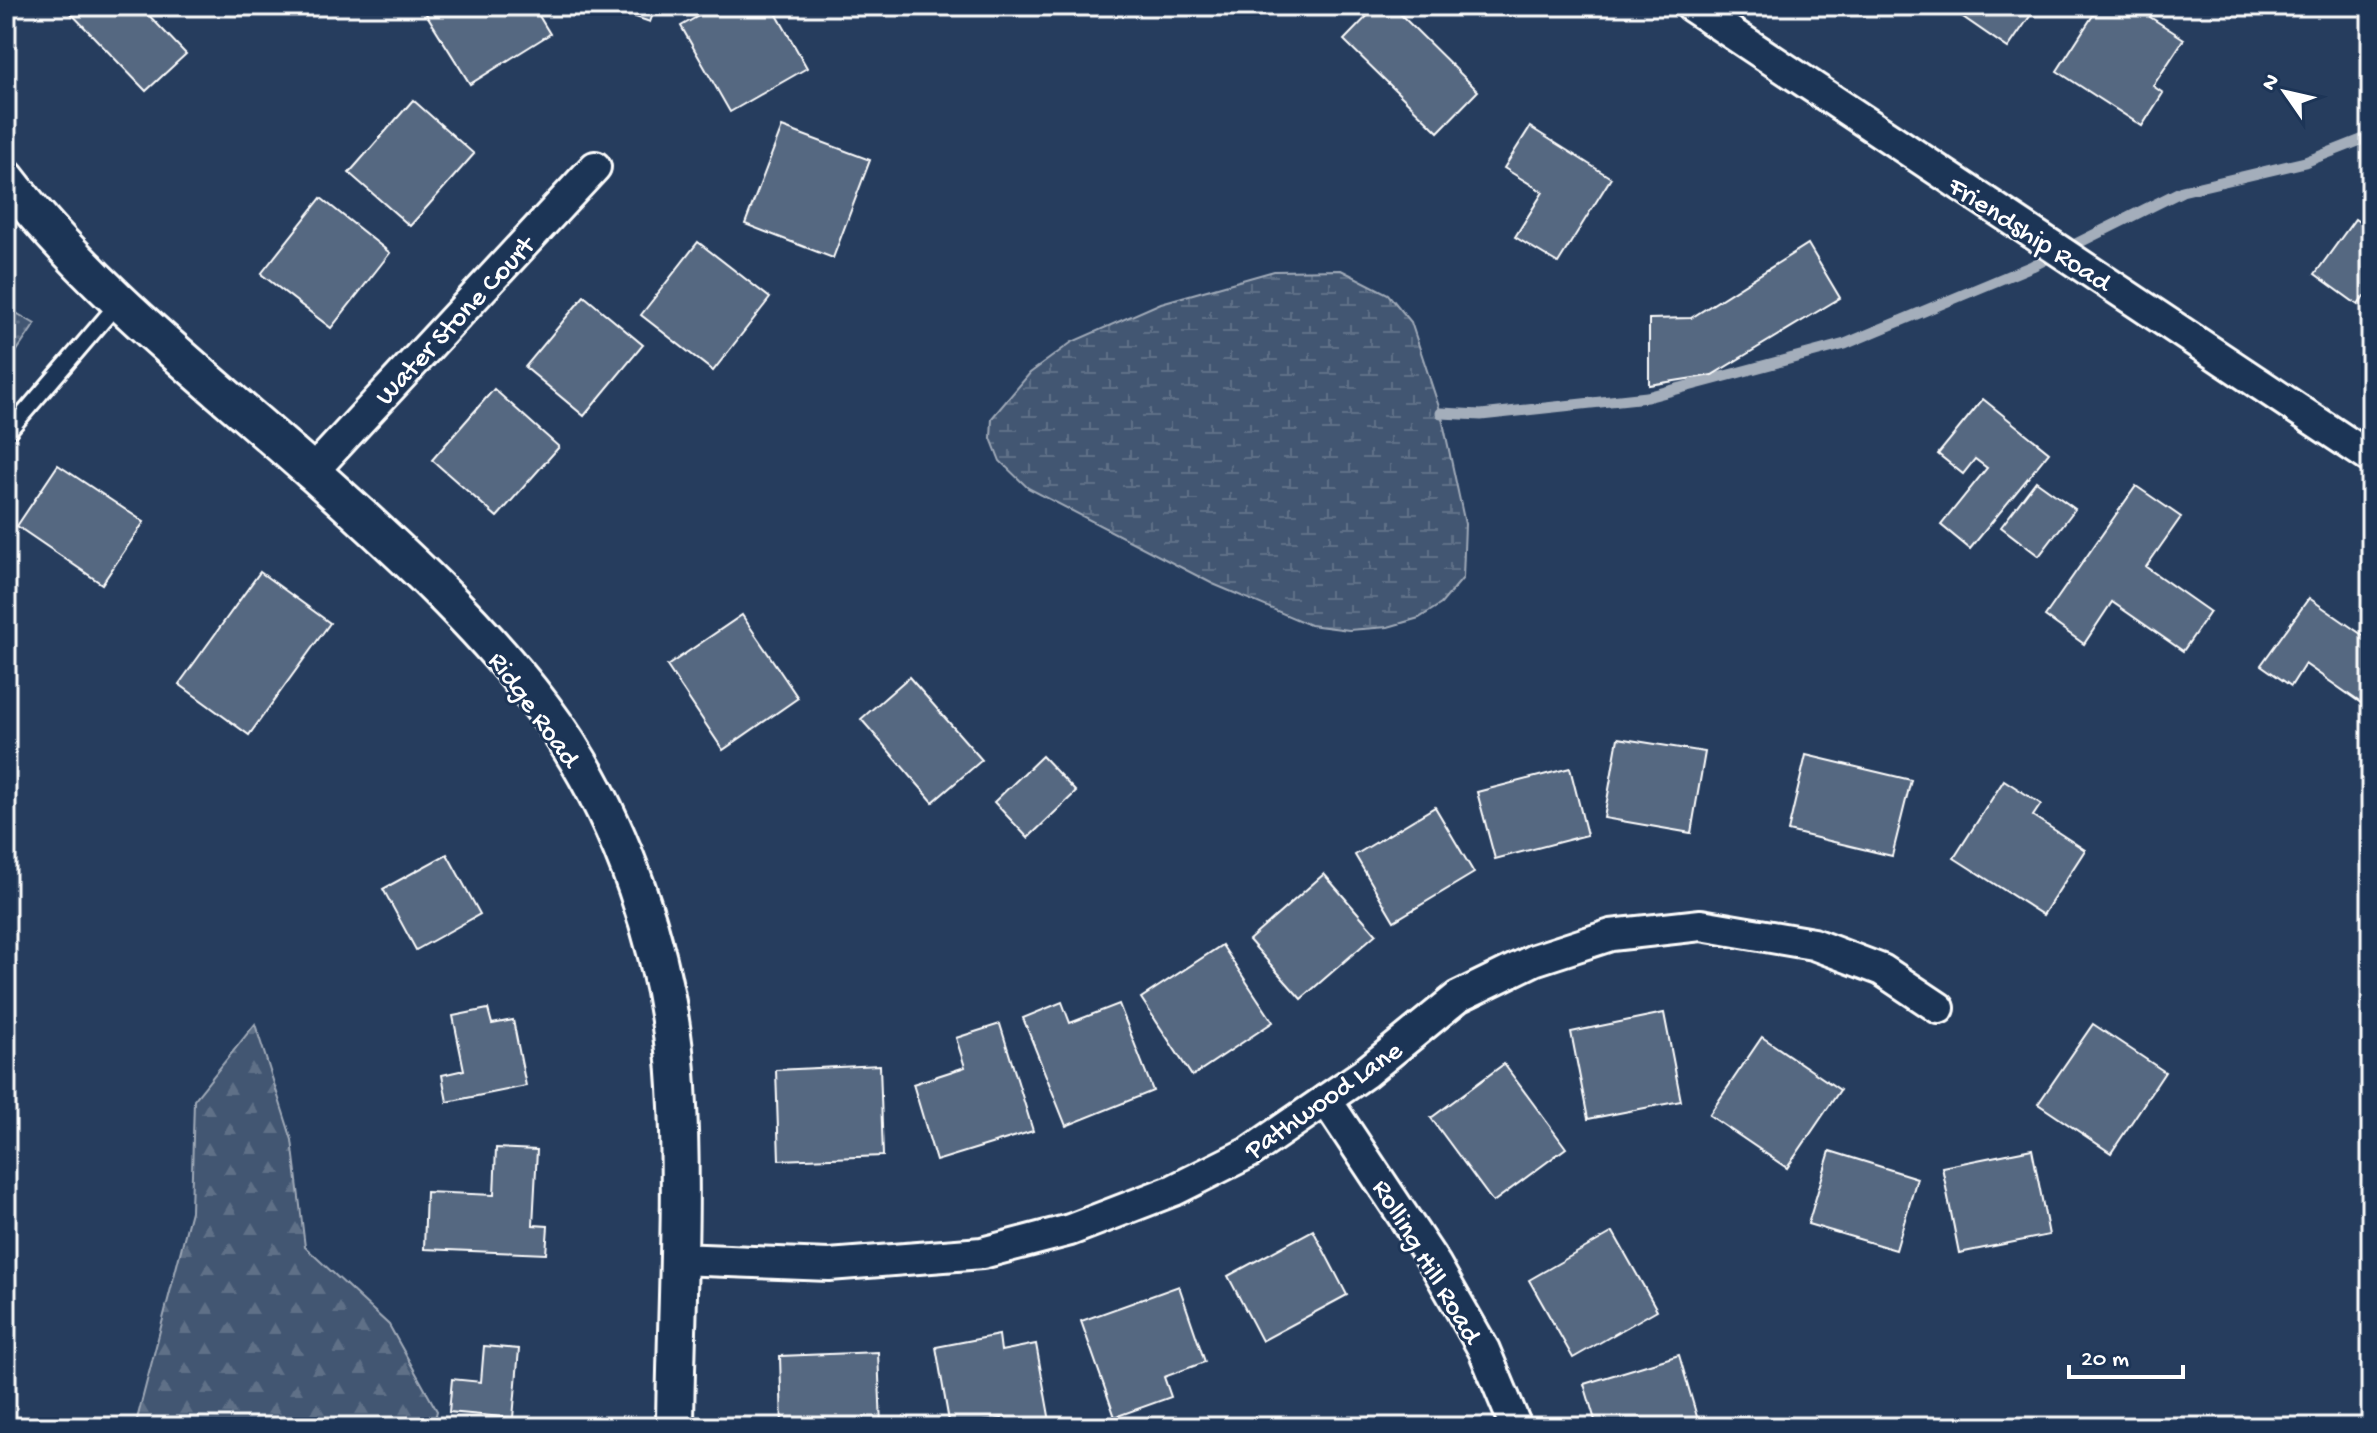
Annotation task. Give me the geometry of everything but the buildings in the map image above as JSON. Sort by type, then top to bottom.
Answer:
[{"type":"street","name":"Friendship Road","points":[[1691,6],[2371,458]]},
{"type":"street","name":"Water Stone Court","points":[[312,472],[595,167]]},
{"type":"street","name":"Ridge Road","points":[[6,178],[75,256],[417,570],[498,653],[543,709],[574,755],[603,807],[645,916],[670,1020],[677,1086],[675,1427]]},
{"type":"street","name":"Pathwood Lane","points":[[678,1259],[829,1265],[982,1253],[1070,1230],[1174,1190],[1250,1152],[1365,1073],[1458,997],[1534,960],[1611,935],[1701,925],[1813,944],[1882,970],[1939,1008]]},
{"type":"street","name":"Rolling Hill Road","points":[[1326,1100],[1435,1264],[1484,1350],[1516,1427]]},
{"type":"lane","points":[[6,434],[121,300]]},
{"type":"green space","points":[[1341,270],[1388,294],[1411,322],[1441,413],[1465,524],[1463,578],[1441,604],[1419,618],[1388,627],[1349,630],[1310,625],[1213,584],[1028,488],[1000,461],[991,438],[992,418],[1030,373],[1072,342],[1161,303],[1274,271]]},
{"type":"green space","points":[[6,307],[35,324],[6,367]]},
{"type":"green space","points":[[255,1024],[292,1140],[305,1247],[389,1325],[437,1411],[433,1427],[135,1427],[191,1211],[194,1100]]},
{"type":"waterway","points":[[1441,413],[1481,415],[1647,397],[1845,344],[2032,266],[2182,191],[2305,162],[2371,136]]}]
